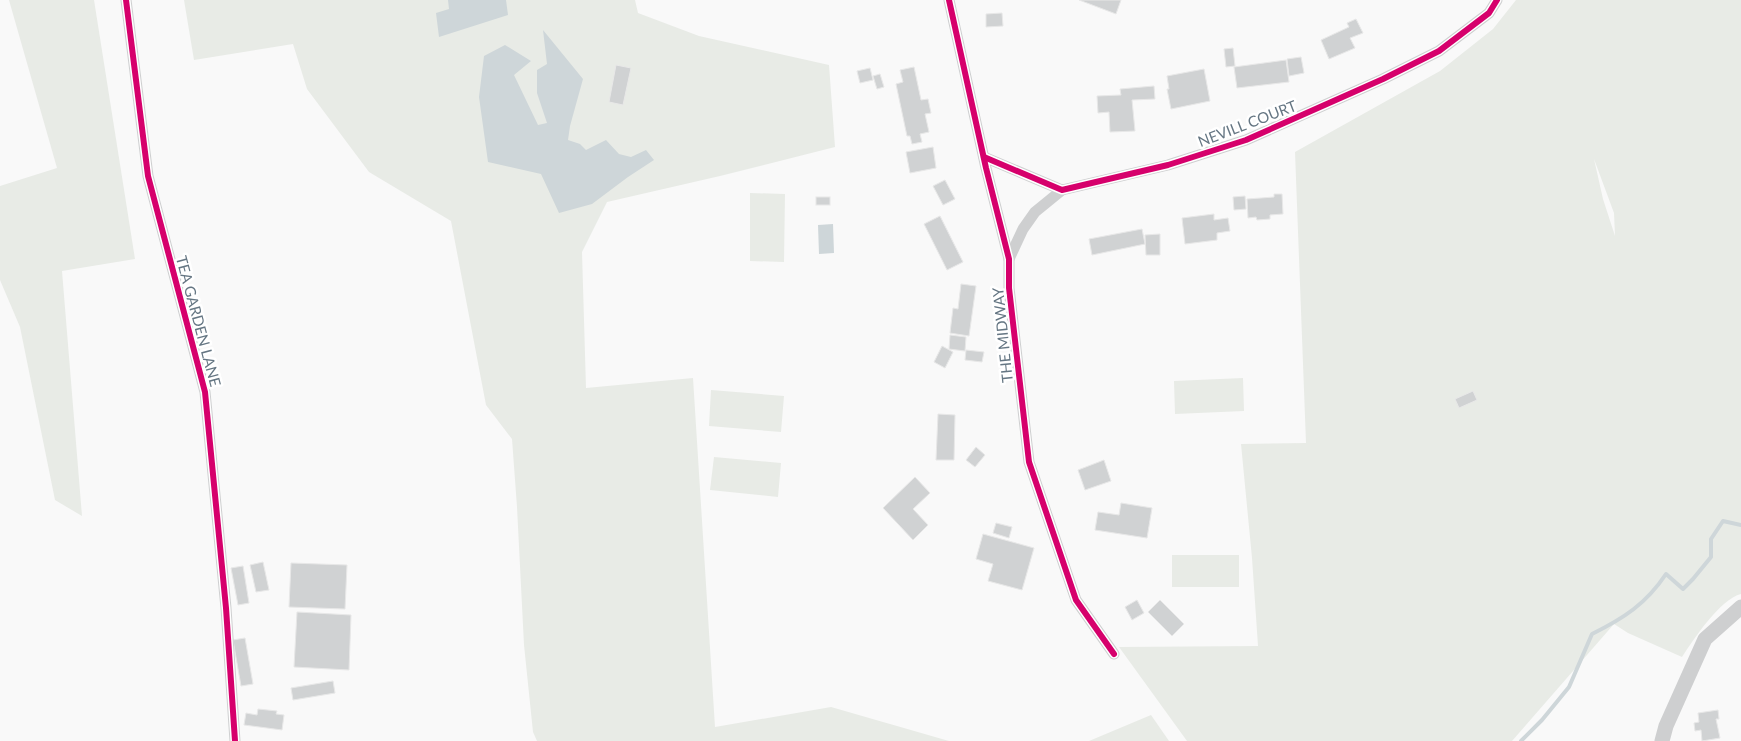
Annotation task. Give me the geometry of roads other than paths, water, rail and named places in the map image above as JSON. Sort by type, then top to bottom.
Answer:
[{"type":"street","name":"TEA GARDEN LANE","points":[[126,0],[148,176],[205,392],[226,608],[235,741]]},
{"type":"street","name":"THE MIDWAY","points":[[949,0],[1009,259],[1009,288],[1029,462],[1076,600],[1114,654]]},
{"type":"street","name":"NEVILL COURT","points":[[1062,190],[1168,165],[1246,140],[1383,80],[1439,51],[1489,13],[1497,0]]},
{"type":"street","points":[[984,157],[1062,190],[1035,212],[1023,229],[1009,259]]},
{"type":"street","points":[[1662,741],[1666,726],[1705,639],[1741,607]]},
{"type":"waterway","points":[[1521,741],[1542,720],[1569,687],[1592,634],[1634,609],[1650,594],[1666,574],[1683,589],[1711,557],[1711,539],[1723,521],[1741,525]]}]
